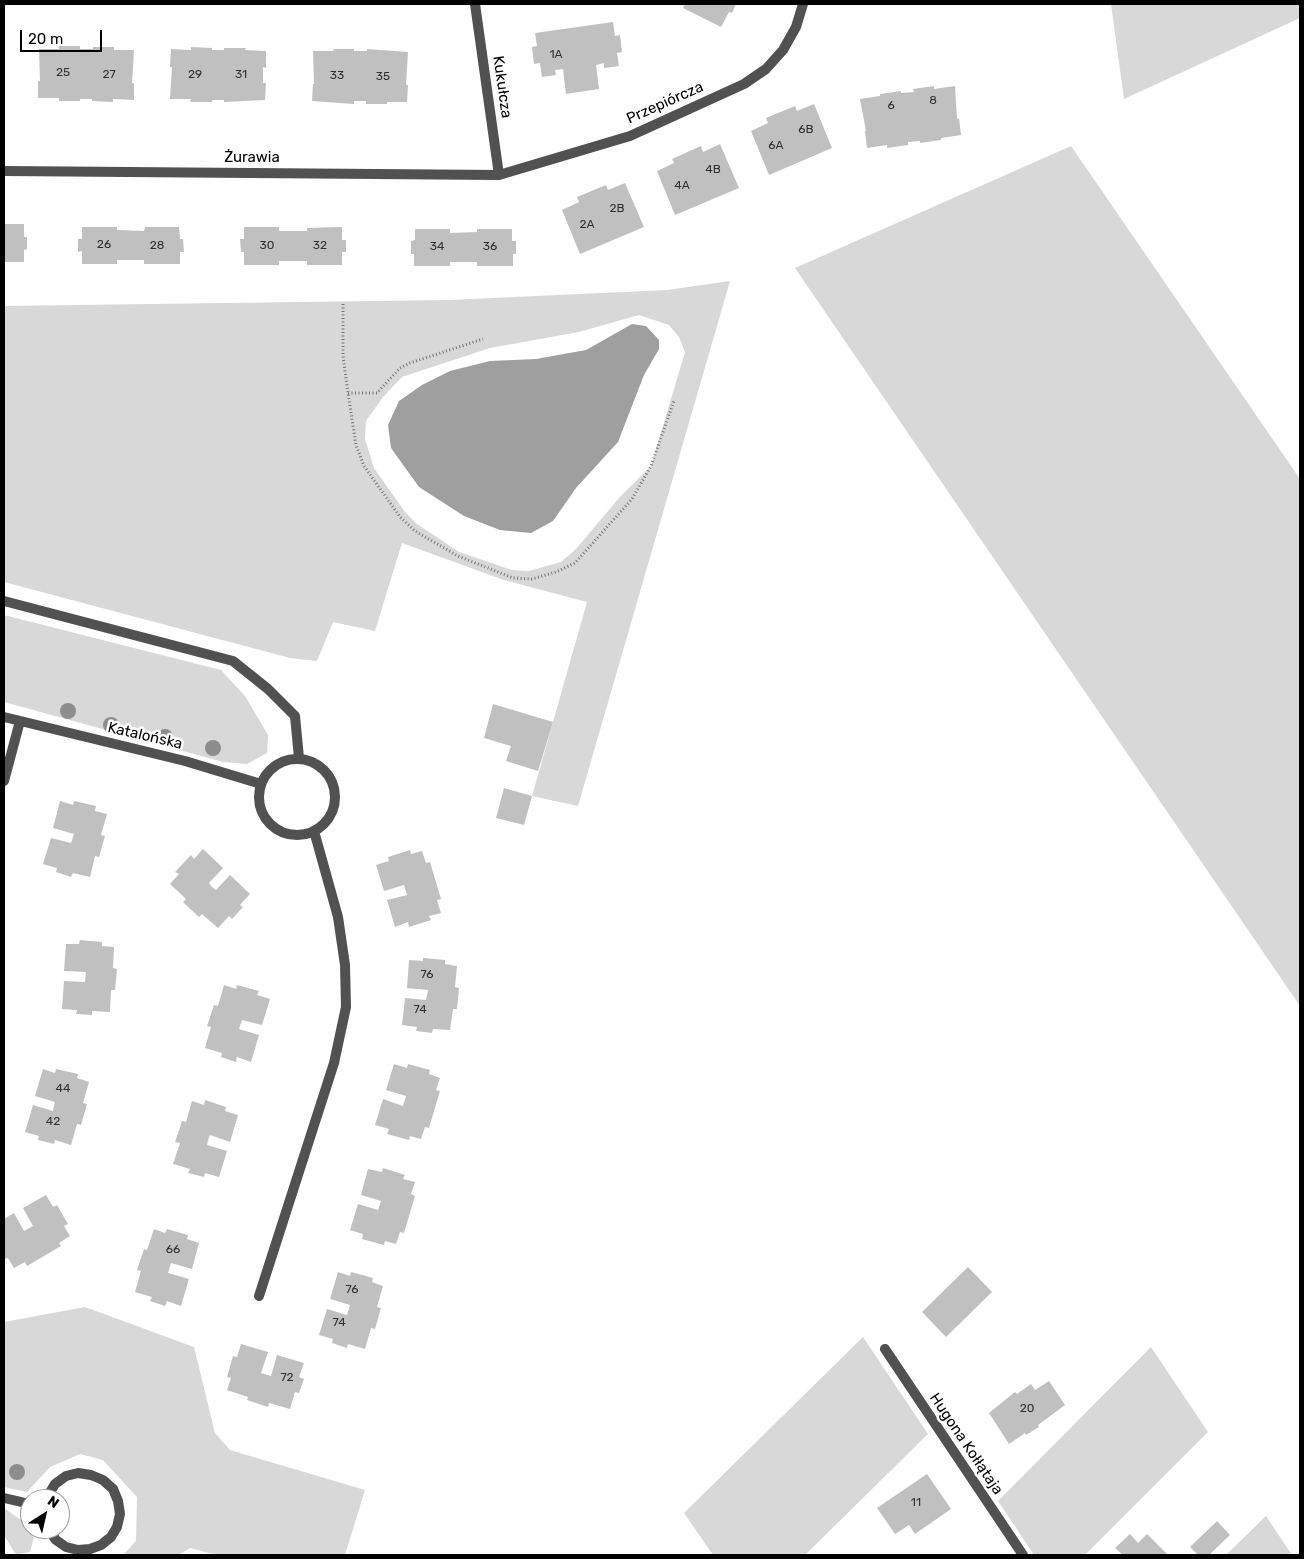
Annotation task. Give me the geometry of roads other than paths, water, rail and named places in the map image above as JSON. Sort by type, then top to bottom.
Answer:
[{"type":"street","name":"Kukułcza","points":[[475,4],[499,175]]},
{"type":"street","name":"Przepiórcza","points":[[499,175],[630,136],[744,84],[766,69],[783,50],[796,27],[803,4]]},
{"type":"street","name":"Żurawia","points":[[4,171],[499,175]]},
{"type":"street","points":[[4,600],[233,661],[268,689],[295,716],[299,758]]},
{"type":"street","name":"Katalońska","points":[[4,717],[185,761],[261,784]]},
{"type":"street","points":[[4,781],[20,721]]},
{"type":"street","points":[[299,758],[311,761],[322,767],[330,776],[335,788],[336,801],[332,814],[325,824],[314,831],[295,835],[277,830],[267,820],[261,809],[259,796],[261,784],[267,773],[276,765],[287,760],[299,758]]},
{"type":"street","points":[[259,1296],[334,1063],[346,1007],[345,965],[338,917],[314,831]]},
{"type":"street","name":"Hugona Kołłątaja","points":[[884,1349],[1023,1555]]},
{"type":"street","points":[[52,1489],[55,1484],[66,1476],[78,1473],[91,1475],[104,1480],[113,1489],[118,1501],[120,1514],[117,1526],[111,1537],[101,1545],[90,1549],[78,1550],[66,1547],[55,1539]]},
{"type":"street","points":[[4,1498],[20,1502]]}]
